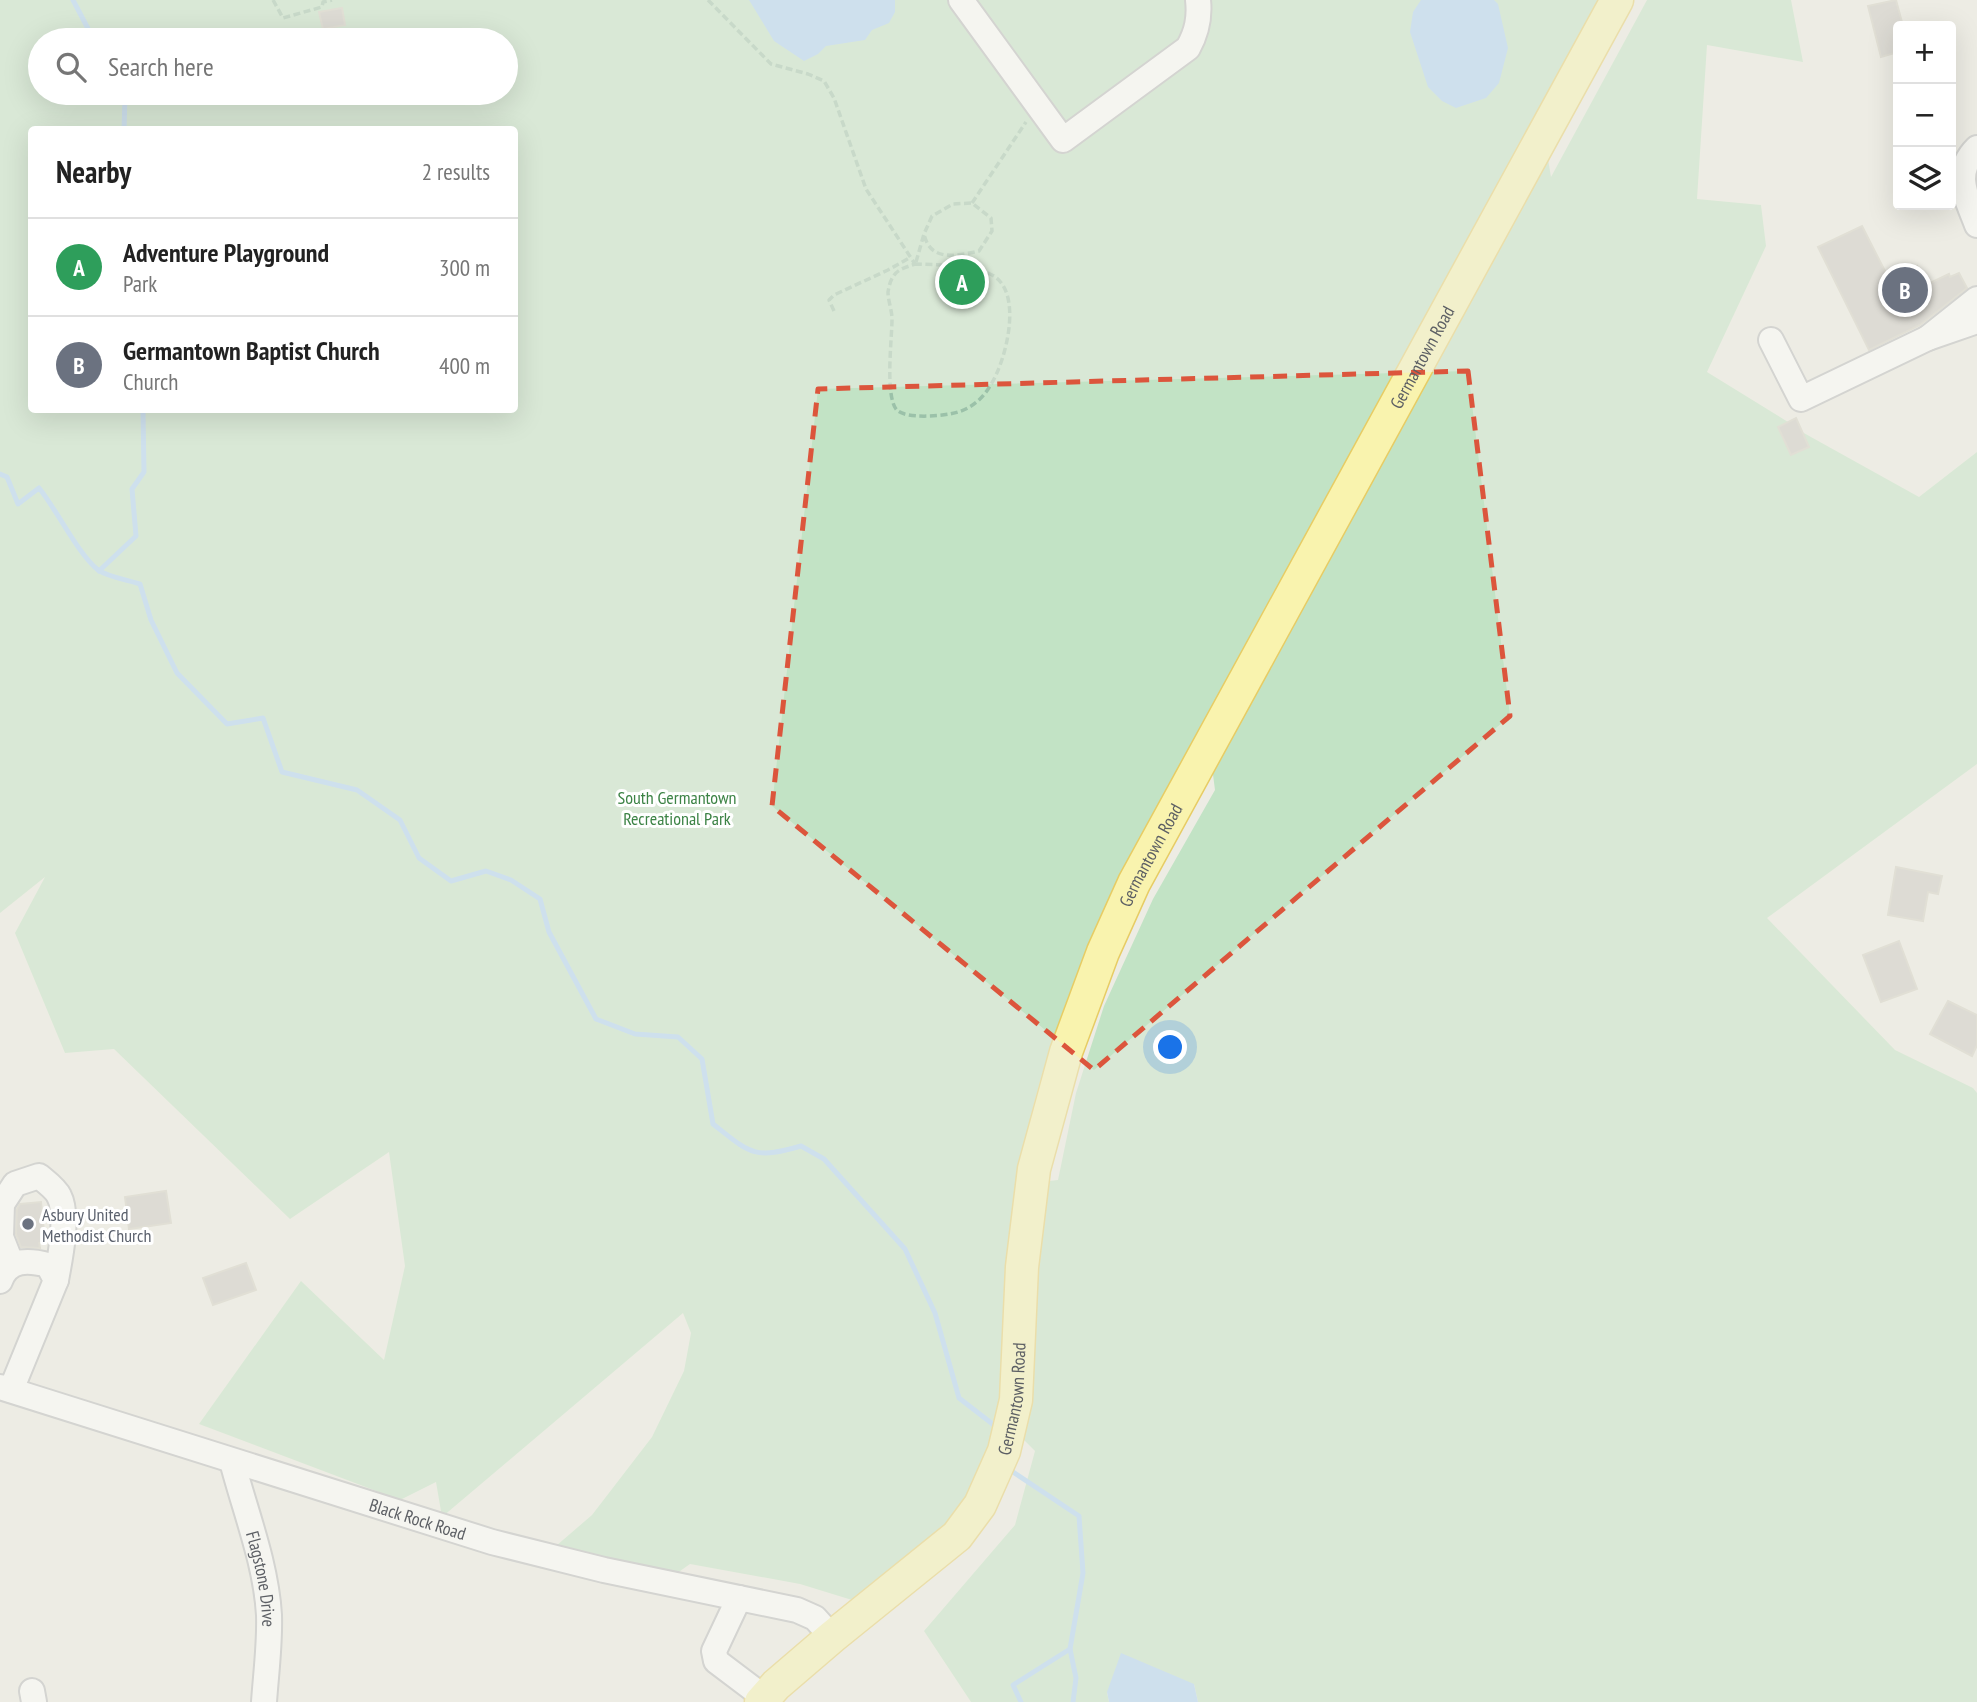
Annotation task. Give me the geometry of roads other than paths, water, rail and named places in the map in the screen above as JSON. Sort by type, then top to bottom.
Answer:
[{"type":"main road","name":"Germantown Road","points":[[763,1700],[776,1685],[832,1637],[957,1536],[980,1505],[1004,1451],[1017,1400],[1022,1267],[1034,1169],[1066,1052],[1102,952],[1134,883],[1617,0]]},
{"type":"street","points":[[961,0],[1063,140],[1188,48],[1195,36],[1199,18],[1198,0]]},
{"type":"street","points":[[1977,148],[1963,166],[1962,184],[1977,225]]},
{"type":"street","points":[[1928,338],[1977,299]]},
{"type":"street","points":[[1771,340],[1801,399],[1928,338],[1977,321]]},
{"type":"street","points":[[5,1389],[56,1280],[62,1250],[63,1219],[59,1195],[39,1176],[15,1184],[2,1204],[1,1237],[6,1273],[30,1260],[48,1265],[56,1280]]},
{"type":"street","name":"Black Rock Road","points":[[5,1389],[492,1542],[604,1570],[797,1610],[815,1618],[832,1637]]},
{"type":"street","name":"Flagstone Drive","points":[[232,1461],[261,1569],[269,1613],[264,1702]]},
{"type":"street","points":[[739,1598],[714,1651],[716,1661],[763,1700]]},
{"type":"water","points":[[749,0],[895,0],[895,12],[889,23],[872,30],[865,40],[826,46],[818,54],[804,61],[774,41]]},
{"type":"water","points":[[1421,0],[1494,0],[1498,4],[1508,48],[1499,83],[1486,98],[1456,108],[1442,101],[1428,87],[1410,32],[1413,12]]},
{"type":"water","points":[[1121,1653],[1194,1684],[1198,1702],[1109,1702],[1107,1692]]},
{"type":"waterway","points":[[73,0],[88,28]]},
{"type":"waterway","points":[[124,126],[125,105]]},
{"type":"waterway","points":[[99,571],[136,536],[132,489],[144,472],[143,413]]},
{"type":"waterway","points":[[0,474],[7,477],[18,504],[39,488],[83,554],[98,570],[140,584],[151,620],[177,673],[227,724],[263,718],[282,772],[357,790],[400,820],[419,858],[451,881],[486,871],[511,880],[540,899],[549,932],[596,1019],[635,1034],[678,1037],[702,1059],[713,1124],[744,1147],[772,1153],[801,1146],[824,1159],[905,1249],[935,1313],[959,1398],[999,1429]]},
{"type":"waterway","points":[[1013,1472],[1079,1516],[1083,1573],[1070,1649],[1013,1685],[1021,1702]]},
{"type":"waterway","points":[[1070,1649],[1076,1678],[1073,1702]]},
{"type":"place","name":"Adventure Playground","points":[[962,282]]},
{"type":"place","name":"Germantown Baptist Church","points":[[1905,290]]},
{"type":"place","name":"Asbury United Methodist Church","points":[[28,1224]]},
{"type":"park label","name":"South Germantown Recreational Park","points":[[677,807]]}]
